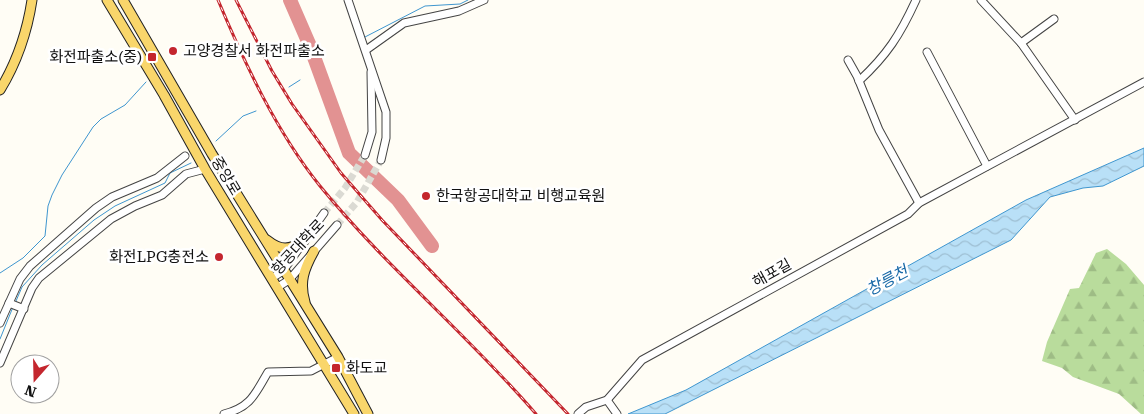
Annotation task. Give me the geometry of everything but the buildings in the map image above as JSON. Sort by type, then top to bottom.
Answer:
[{"type":"main road","points":[[0,90],[15,64],[29,20],[32,0]]},
{"type":"main road","name":"중앙로","points":[[107,0],[164,95],[205,169],[354,414]]},
{"type":"main road","name":"중앙로","points":[[123,0],[212,154],[307,310],[338,357],[368,414]]},
{"type":"main road","points":[[263,237],[274,246],[285,249],[304,241]]},
{"type":"main road","points":[[307,310],[301,285],[302,276],[314,251]]},
{"type":"street","points":[[348,0],[370,59],[386,112],[386,138],[381,160]]},
{"type":"street","points":[[366,48],[404,23],[458,11],[484,0]]},
{"type":"street","points":[[859,81],[884,58],[905,24],[916,0]]},
{"type":"street","points":[[982,0],[1021,43],[1075,120]]},
{"type":"street","points":[[1021,43],[1054,19]]},
{"type":"street","points":[[927,52],[987,166]]},
{"type":"street","points":[[365,155],[372,132],[370,59]]},
{"type":"street","points":[[848,60],[859,81],[879,130],[919,203]]},
{"type":"street","name":"해포길","points":[[608,400],[642,360],[908,214],[919,203],[1144,82]]},
{"type":"street","points":[[0,323],[30,266],[96,208],[112,197],[157,178],[185,156]]},
{"type":"street","points":[[0,363],[32,288],[39,278],[111,219],[135,206],[162,195],[186,174],[205,169]]},
{"type":"street","name":"항공대학로","points":[[272,278],[283,271],[324,213]]},
{"type":"street","name":"항공대학로","points":[[278,287],[289,280],[337,225]]},
{"type":"street","points":[[9,303],[24,309]]},
{"type":"street","points":[[224,414],[240,410],[254,396],[268,372],[311,370],[338,357]]},
{"type":"street","points":[[578,414],[586,407],[608,400],[617,414]]},
{"type":"green space","points":[[1107,249],[1126,264],[1144,285],[1144,414],[1141,414],[1119,394],[1073,377],[1062,368],[1042,361],[1047,342],[1070,289],[1079,288],[1096,253]]},
{"type":"water","name":"창릉천","points":[[1144,148],[1144,166],[1103,186],[1083,188],[1050,197],[1011,240],[665,414],[628,414],[686,390],[1026,200]]},
{"type":"waterway","points":[[365,37],[425,6],[460,4],[468,0]]},
{"type":"waterway","points":[[289,87],[300,80]]},
{"type":"waterway","points":[[0,273],[23,258],[45,236],[48,206],[52,195],[62,175],[93,127],[101,119],[125,105],[146,82]]},
{"type":"waterway","points":[[216,141],[243,116],[256,111]]},
{"type":"waterway","points":[[16,301],[22,287],[42,265],[94,220],[115,206],[165,183],[170,173],[191,163]]},
{"type":"waterway","points":[[0,339],[13,307]]},
{"type":"taxiway","points":[[290,0],[310,46],[349,153],[398,200],[432,246]]},
{"type":"tunnel","points":[[324,213],[345,188],[365,155]]},
{"type":"tunnel","points":[[337,225],[357,202],[381,160]]},
{"type":"railway","points":[[218,0],[239,48],[276,120],[289,143],[320,186],[372,245],[483,356],[536,414]]},
{"type":"railway","points":[[236,0],[272,71],[292,104],[341,173],[382,220],[568,414]]},
{"type":"place","name":"고양경찰서 화전파출소","points":[[173,51]]},
{"type":"place","name":"화전파출소(중)","points":[[152,57]]},
{"type":"place","name":"한국항공대학교 비행교육원","points":[[426,196]]},
{"type":"place","name":"화전LPG충전소","points":[[219,257]]},
{"type":"place","name":"화도교","points":[[336,368]]}]
